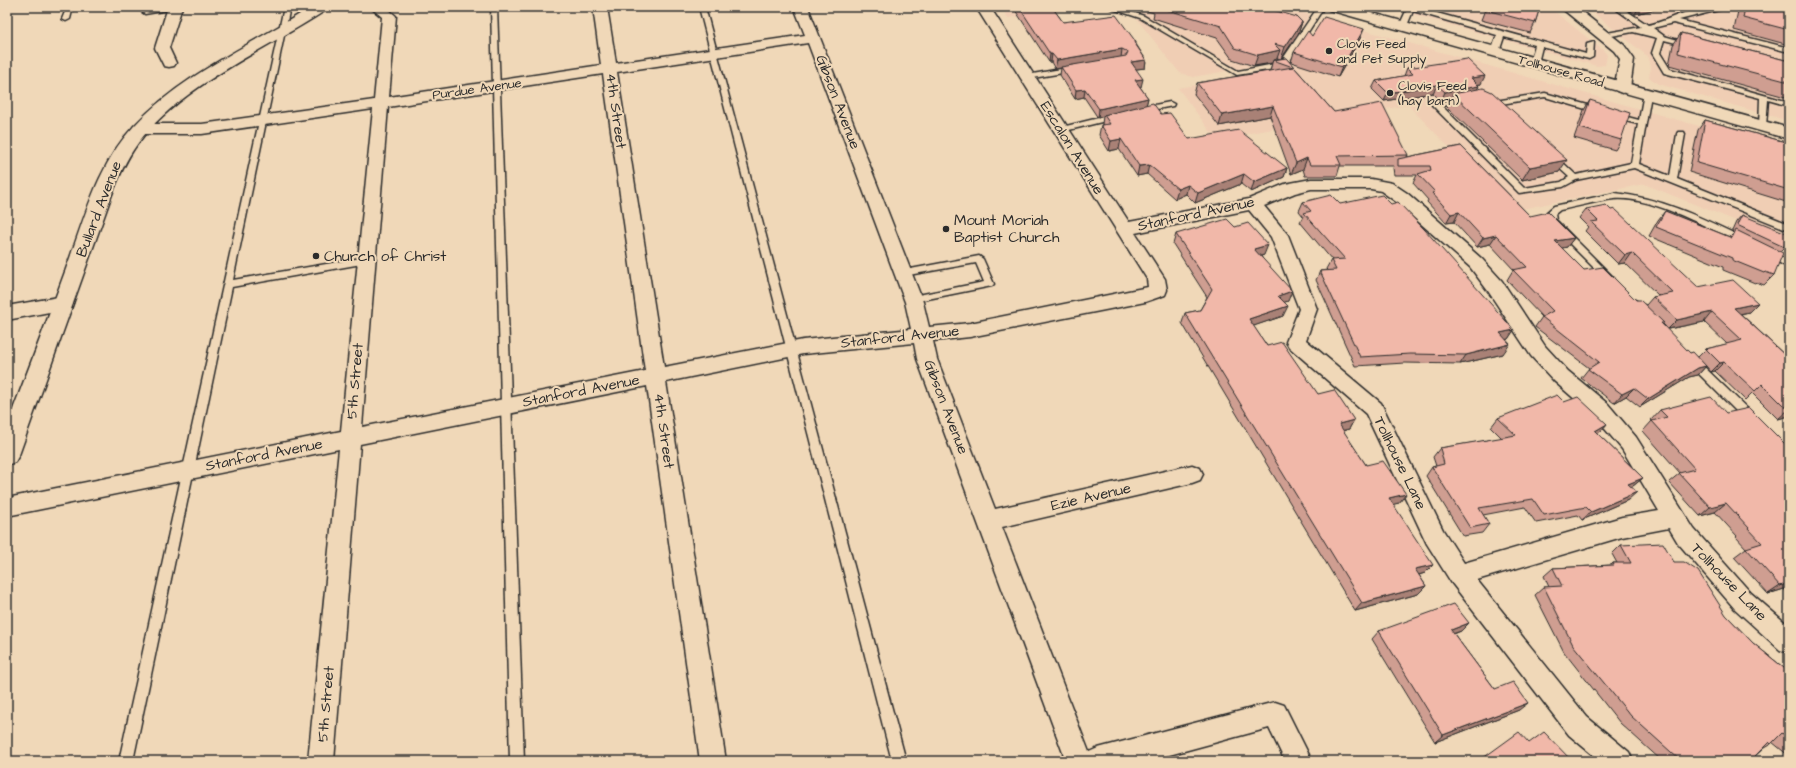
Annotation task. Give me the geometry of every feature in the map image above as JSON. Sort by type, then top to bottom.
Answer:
[{"type":"main road","name":"Bullard Avenue","points":[[7,455],[64,303],[106,182],[122,152],[140,129],[173,99],[197,82],[257,45],[282,32],[321,7]]},
{"type":"main road","name":"Tollhouse Road","points":[[1334,7],[1789,134]]},
{"type":"street","points":[[169,62],[162,48],[174,7]]},
{"type":"street","name":"5th Street","points":[[321,761],[389,16],[377,7]]},
{"type":"street","name":"4th Street","points":[[600,7],[713,761]]},
{"type":"street","name":"Gibson Avenue","points":[[801,7],[913,299],[927,359],[1079,761]]},
{"type":"street","name":"Escalon Avenue","points":[[983,7],[1156,279],[1158,290]]},
{"type":"street","points":[[1567,7],[1619,48],[1627,59],[1622,88]]},
{"type":"street","name":"Purdue Avenue","points":[[140,129],[202,129],[263,121],[610,70],[813,38]]},
{"type":"street","name":"Stanford Avenue","points":[[1123,229],[1253,204],[1291,188],[1311,184],[1371,184],[1386,187]]},
{"type":"street","name":"Tollhouse Lane","points":[[1386,187],[1401,197],[1476,263],[1495,286],[1538,351],[1561,376],[1601,410],[1629,443],[1686,536],[1743,601],[1789,642]]},
{"type":"street","name":"Tollhouse Lane","points":[[1253,204],[1279,235],[1308,309],[1296,342],[1374,409],[1435,537],[1459,575],[1578,726],[1620,761]]},
{"type":"street","name":"Stanford Avenue","points":[[7,507],[792,349],[970,330],[1145,295],[1158,290]]},
{"type":"street","points":[[7,313],[64,303]]},
{"type":"street","name":"Ezie Avenue","points":[[989,520],[1192,474]]},
{"type":"street","points":[[1459,575],[1622,527],[1674,518]]},
{"type":"street","points":[[1098,761],[1275,714],[1299,761]]},
{"type":"lane","points":[[66,18],[70,7]]},
{"type":"lane","points":[[146,9],[174,7]]},
{"type":"lane","points":[[126,761],[287,7]]},
{"type":"lane","points":[[494,7],[517,761]]},
{"type":"lane","points":[[702,7],[899,761]]},
{"type":"lane","points":[[1110,7],[1142,17],[1237,73],[1283,65],[1321,7]]},
{"type":"lane","points":[[1616,7],[1661,37]]},
{"type":"lane","points":[[1678,7],[1689,14]]},
{"type":"lane","points":[[1604,36],[1664,24],[1689,14],[1728,7]]},
{"type":"lane","points":[[1403,26],[1411,8],[1589,57],[1592,44]]},
{"type":"lane","points":[[1671,20],[1789,50]]},
{"type":"lane","points":[[1632,30],[1698,47]]},
{"type":"lane","points":[[1495,52],[1501,34]]},
{"type":"lane","points":[[1661,37],[1656,53],[1667,71],[1789,104]]},
{"type":"lane","points":[[1534,63],[1539,44]]},
{"type":"lane","points":[[1027,77],[1084,68]]},
{"type":"lane","points":[[1506,114],[1492,102],[1545,95],[1642,123]]},
{"type":"lane","points":[[1635,164],[1647,95]]},
{"type":"lane","points":[[1762,126],[1764,97]]},
{"type":"lane","points":[[1471,98],[1436,105],[1522,192],[1563,184],[1574,178],[1635,164],[1789,227]]},
{"type":"lane","points":[[1061,130],[1127,113],[1170,104]]},
{"type":"lane","points":[[1673,180],[1681,134]]},
{"type":"lane","points":[[1546,151],[1574,178]]},
{"type":"lane","points":[[1614,283],[1552,222],[1550,213],[1557,208],[1615,196],[1640,199],[1679,212],[1789,265]]},
{"type":"lane","points":[[903,273],[979,259],[988,284],[913,299]]},
{"type":"lane","points":[[228,284],[366,260]]},
{"type":"lane","points":[[1688,356],[1755,424]]},
{"type":"shaded area","points":[[1001,7],[1079,7],[1008,18]]},
{"type":"shaded area","points":[[1119,7],[1284,7],[1310,15],[1279,62],[1193,77],[1180,73],[1132,13],[1135,12]]},
{"type":"shaded area","points":[[1386,7],[1549,7],[1605,52],[1607,55],[1605,65],[1597,66]]},
{"type":"shaded area","points":[[1586,7],[1789,7],[1789,121],[1658,84],[1649,77],[1651,68],[1650,62],[1646,55]]},
{"type":"shaded area","points":[[1322,18],[1789,152],[1789,242],[1644,184],[1511,211],[1408,105],[1216,139],[1178,88],[1290,69]]},
{"type":"building","points":[[1019,7],[1052,7],[1063,22],[1116,15],[1136,42],[1134,42],[1146,60],[1131,62],[1143,79],[1135,80],[1148,98],[1099,109],[1085,89],[1076,90],[1061,67],[1126,56],[1128,52],[1122,49],[1057,60],[1052,54],[1050,54]]},
{"type":"building","points":[[1158,7],[1263,7],[1297,17],[1302,22],[1285,47],[1274,44],[1280,50],[1258,55],[1235,48],[1221,26]]},
{"type":"building","points":[[1487,7],[1540,7],[1535,23],[1486,10]]},
{"type":"building","points":[[1745,7],[1779,7],[1789,10],[1789,30],[1743,18]]},
{"type":"building","name":"Clovis Feed and Pet Supply","points":[[1324,17],[1364,29],[1342,67],[1294,52],[1308,31],[1312,36]]},
{"type":"building","points":[[1681,33],[1789,61],[1789,82],[1678,53]]},
{"type":"building","points":[[1286,58],[1334,112],[1382,103],[1408,155],[1337,156],[1341,165],[1310,165],[1307,158],[1296,163],[1273,106],[1222,115],[1197,83],[1293,67],[1273,60]]},
{"type":"building","points":[[1467,59],[1485,76],[1471,78],[1479,86],[1445,92],[1437,85],[1388,93],[1376,81],[1413,74],[1407,68]]},
{"type":"building","points":[[1483,88],[1492,92],[1567,160],[1530,167],[1453,94]]},
{"type":"building","points":[[1590,100],[1630,113],[1621,140],[1580,128]]},
{"type":"building","points":[[1153,103],[1161,114],[1170,113],[1189,139],[1239,130],[1287,168],[1254,182],[1244,174],[1198,193],[1188,185],[1178,189],[1149,165],[1139,166],[1121,139],[1111,141],[1101,125],[1110,124],[1104,115]]},
{"type":"building","points":[[1705,120],[1789,143],[1789,190],[1697,163]]},
{"type":"building","points":[[1461,146],[1530,216],[1548,212],[1574,238],[1555,241],[1584,270],[1603,267],[1636,300],[1640,300],[1664,323],[1661,323],[1690,353],[1693,352],[1706,366],[1698,368],[1648,399],[1634,388],[1622,394],[1588,369],[1599,362],[1542,317],[1553,311],[1513,270],[1527,267],[1496,235],[1483,238],[1459,212],[1451,214],[1432,193],[1435,192],[1418,174],[1431,170],[1430,166],[1398,166],[1398,159]]},
{"type":"building","points":[[1331,195],[1340,204],[1382,195],[1391,204],[1398,202],[1425,230],[1514,330],[1500,333],[1510,344],[1466,355],[1410,354],[1360,357],[1320,271],[1336,270],[1331,260],[1345,259],[1304,213],[1311,211],[1303,202]]},
{"type":"building","points":[[1606,205],[1611,210],[1615,209],[1698,287],[1733,280],[1758,303],[1734,308],[1789,359],[1789,410],[1762,384],[1755,391],[1724,362],[1720,363],[1706,349],[1742,340],[1712,312],[1677,320],[1653,297],[1673,293],[1632,253],[1625,255],[1591,222],[1598,221],[1586,209]]},
{"type":"building","points":[[1665,211],[1732,238],[1736,230],[1783,253],[1774,275],[1764,273],[1732,260],[1732,258],[1656,227]]},
{"type":"building","points":[[1742,215],[1789,234],[1784,247],[1737,225]]},
{"type":"building","points":[[1227,219],[1235,227],[1248,223],[1268,245],[1254,249],[1292,291],[1278,296],[1288,306],[1249,319],[1267,346],[1282,342],[1318,394],[1334,390],[1354,420],[1339,424],[1366,465],[1383,461],[1406,494],[1389,498],[1433,565],[1415,569],[1426,586],[1362,603],[1185,313],[1200,310],[1212,289],[1176,234]]},
{"type":"building","points":[[1557,395],[1564,402],[1578,397],[1607,424],[1595,431],[1643,478],[1628,484],[1637,492],[1591,512],[1586,507],[1544,515],[1533,499],[1479,508],[1489,524],[1470,528],[1432,467],[1444,464],[1440,448],[1516,435],[1498,418]]},
{"type":"building","points":[[1711,397],[1726,413],[1749,408],[1789,448],[1789,583],[1780,586],[1746,548],[1762,543],[1726,503],[1710,507],[1679,473],[1695,469],[1652,421],[1667,417],[1660,410]]},
{"type":"building","points":[[1663,543],[1674,562],[1684,562],[1698,571],[1726,615],[1753,643],[1789,672],[1789,739],[1782,733],[1771,744],[1769,742],[1750,761],[1681,761],[1631,716],[1573,645],[1544,587],[1562,586],[1553,568],[1631,563],[1621,545]]},
{"type":"building","points":[[1454,604],[1469,623],[1451,630],[1495,689],[1513,682],[1528,703],[1443,735],[1379,631]]},
{"type":"building","points":[[1519,732],[1529,743],[1544,732],[1572,761],[1479,761]]},
{"type":"place","name":"Clovis Feed and Pet Supply","points":[[1329,51]]},
{"type":"place","name":"Clovis Feed (hay barn)","points":[[1390,93]]},
{"type":"place","name":"Mount Moriah Baptist Church","points":[[946,229]]},
{"type":"place","name":"Church of Christ","points":[[316,256]]}]
